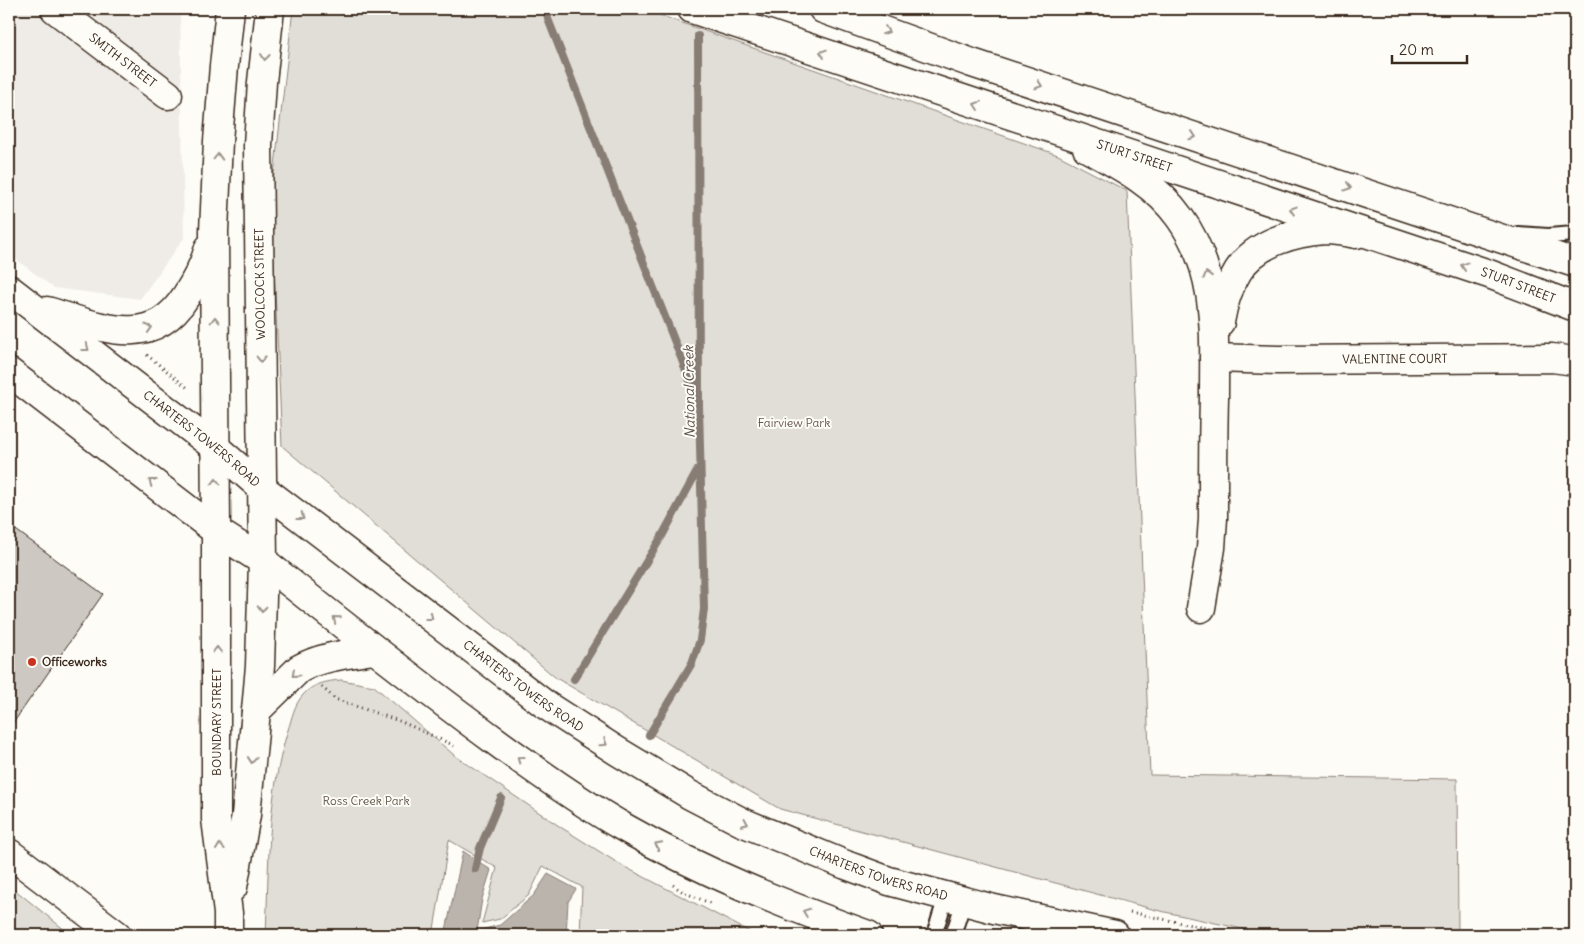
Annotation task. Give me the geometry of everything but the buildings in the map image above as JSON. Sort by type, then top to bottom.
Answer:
[{"type":"main road","name":"SMITH STREET","points":[[55,9],[168,95]]},
{"type":"main road","points":[[216,531],[214,231],[218,141],[230,9]]},
{"type":"main road","name":"WOOLCOCK STREET","points":[[263,560],[258,146],[262,82],[270,9]]},
{"type":"main road","name":"STURT STREET","points":[[692,9],[1488,274],[1575,306]]},
{"type":"main road","points":[[824,9],[972,63],[1575,263]]},
{"type":"main road","points":[[1057,132],[1142,180],[1170,206],[1180,218],[1197,249],[1208,280],[1213,307],[1214,358],[1212,526],[1211,548],[1201,608]]},
{"type":"main road","points":[[1434,216],[1575,247]]},
{"type":"main road","points":[[1214,358],[1226,297],[1238,270],[1257,251],[1275,241],[1326,230],[1374,237]]},
{"type":"main road","points":[[33,307],[121,330],[144,330],[154,326],[165,321],[174,312],[195,283],[207,255],[214,231]]},
{"type":"main road","name":"CHARTERS TOWERS ROAD","points":[[9,289],[216,448],[262,488],[547,706],[690,796],[742,822],[889,881],[955,899],[1120,923]]},
{"type":"main road","name":"VALENTINE COURT","points":[[1214,358],[1288,360],[1552,358],[1575,361]]},
{"type":"main road","points":[[9,372],[216,531],[263,560],[374,650],[551,781],[626,828],[683,858],[781,903],[861,934]]},
{"type":"main road","name":"BOUNDARY STREET","points":[[216,531],[216,819],[228,924]]},
{"type":"main road","name":"BOUNDARY STREET","points":[[228,924],[246,815],[260,666],[263,560]]},
{"type":"main road","points":[[256,711],[299,669],[308,664],[325,658],[374,650]]},
{"type":"main road","points":[[9,853],[117,935]]},
{"type":"lane","points":[[1514,234],[1548,236],[1575,234]]},
{"type":"lane","points":[[934,935],[955,899]]},
{"type":"lane","points":[[953,935],[955,899]]},
{"type":"path","points":[[143,351],[189,390]]},
{"type":"path","points":[[1120,923],[1238,935]]},
{"type":"shaded area","points":[[9,9],[180,9],[184,238],[140,299],[54,288],[9,254]]},
{"type":"shaded area","points":[[463,851],[491,870],[482,899],[477,931],[500,925],[534,895],[548,874],[576,889],[568,902],[566,935],[445,935]]},
{"type":"green space","name":"Fairview Park","points":[[293,9],[642,9],[1058,155],[1127,191],[1150,775],[1457,779],[1458,935],[1270,935],[1156,910],[780,809],[556,678],[282,446],[271,200]]},
{"type":"green space","name":"Ross Creek Park","points":[[341,680],[374,686],[454,755],[562,828],[621,865],[756,935],[580,935],[582,887],[543,866],[529,895],[500,919],[482,923],[497,868],[449,840],[433,935],[266,935],[270,831],[276,780],[288,730],[297,703],[307,691],[320,684]]},
{"type":"green space","points":[[9,885],[71,935],[9,935]]},
{"type":"waterway","points":[[547,9],[548,19],[698,401]]},
{"type":"waterway","name":"National Creek","points":[[649,735],[692,663],[700,640],[704,609],[699,405],[698,36]]},
{"type":"waterway","points":[[574,679],[662,536],[700,466]]},
{"type":"waterway","points":[[475,869],[480,848],[501,798]]},
{"type":"place","name":"Officeworks","points":[[32,662]]}]
